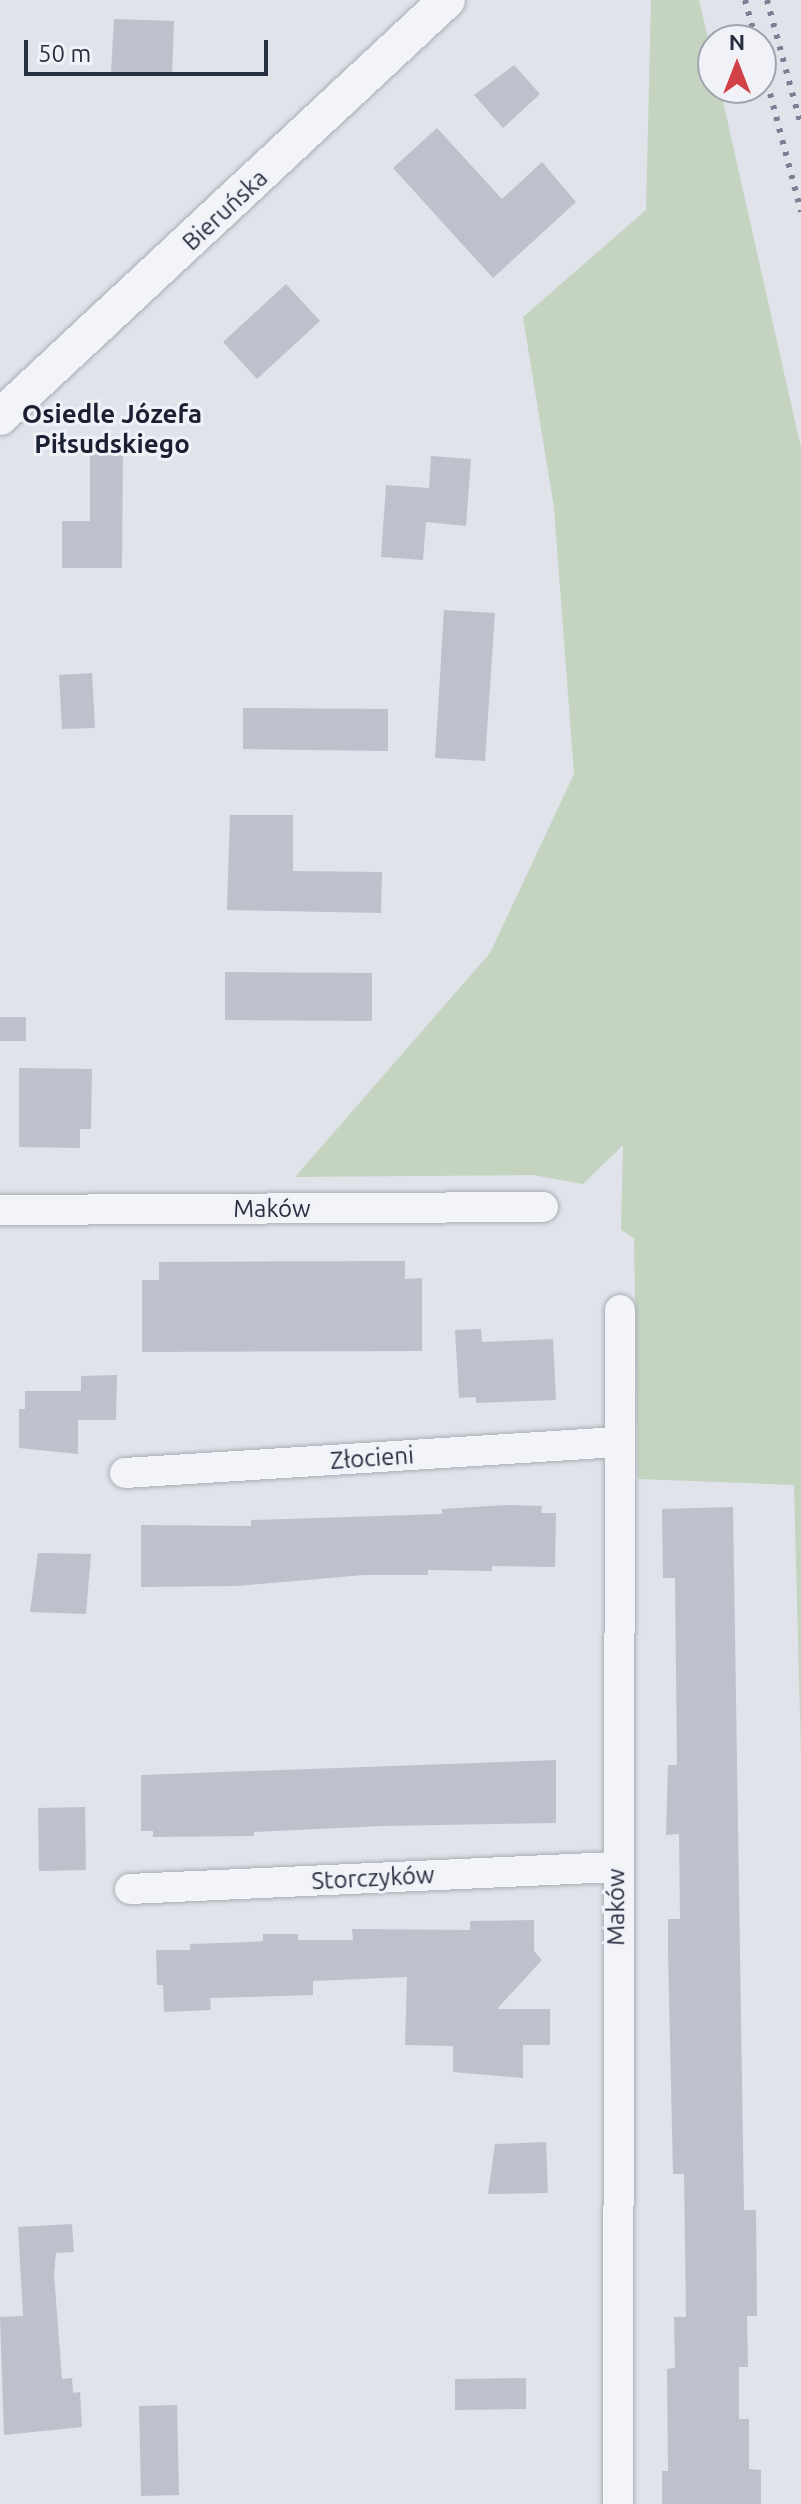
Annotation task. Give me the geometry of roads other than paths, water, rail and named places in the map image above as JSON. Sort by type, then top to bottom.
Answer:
[{"type":"street","name":"Bieruńska","points":[[0,417],[447,0]]},
{"type":"street","name":"Maków","points":[[0,1210],[543,1207]]},
{"type":"street","name":"Maków","points":[[618,2504],[616,1867],[620,1310]]},
{"type":"street","name":"Złocieni","points":[[125,1473],[619,1442]]},
{"type":"street","name":"Storczyków","points":[[130,1889],[616,1867]]},
{"type":"railway","points":[[745,0],[752,24]]},
{"type":"railway","points":[[767,0],[801,125]]},
{"type":"railway","points":[[773,104],[801,212]]},
{"type":"district","name":"Osiedle Józefa Piłsudskiego","points":[[112,429]]}]
